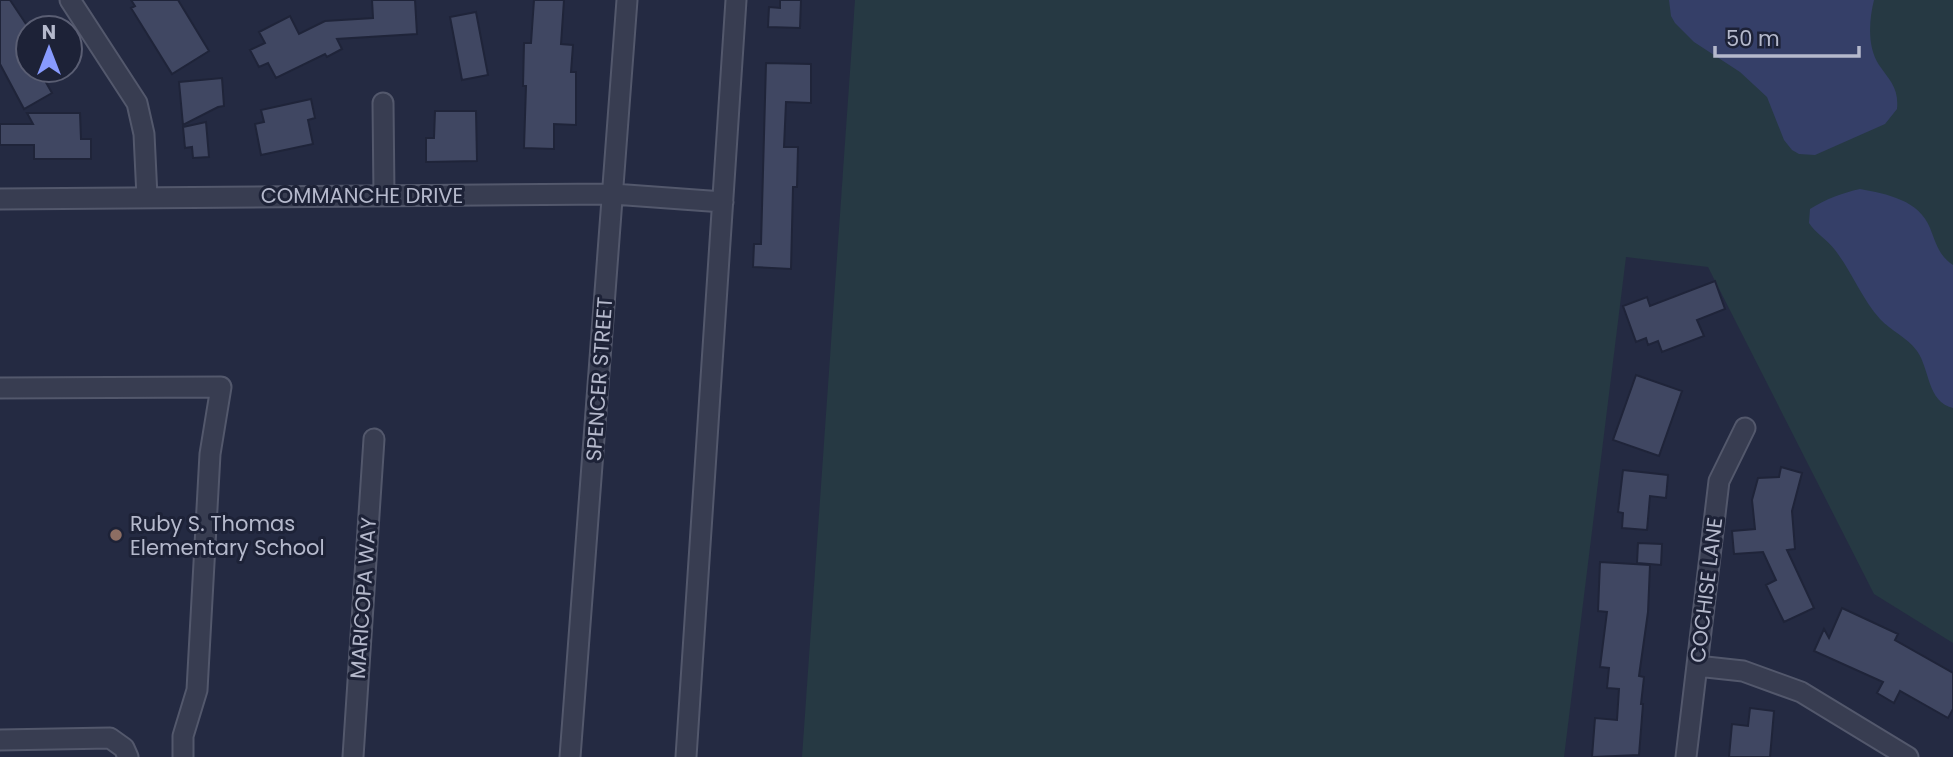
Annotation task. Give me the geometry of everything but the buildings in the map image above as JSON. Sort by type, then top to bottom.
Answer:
[{"type":"street","points":[[70,0],[137,103],[144,134],[146,197]]},
{"type":"street","name":"SPENCER STREET","points":[[570,757],[627,0]]},
{"type":"street","points":[[686,757],[736,0]]},
{"type":"street","points":[[383,103],[384,195]]},
{"type":"street","name":"COMMANCHE DRIVE","points":[[0,199],[613,194],[723,202]]},
{"type":"street","points":[[0,388],[221,387],[210,454],[197,690],[183,736],[183,757]]},
{"type":"street","name":"COCHISE LANE","points":[[1686,757],[1719,481],[1745,428]]},
{"type":"street","name":"MARICOPA WAY","points":[[353,757],[374,439]]},
{"type":"street","points":[[1697,666],[1743,671],[1801,692],[1909,757]]},
{"type":"street","points":[[0,740],[110,738],[124,748],[128,757]]},
{"type":"shaded area","points":[[855,0],[1953,0],[1953,643],[1874,594],[1708,267],[1626,257],[1564,757],[802,757]]},
{"type":"water","points":[[1669,0],[1874,0],[1870,25],[1872,50],[1895,90],[1897,109],[1885,124],[1815,155],[1799,154],[1784,140],[1767,97],[1740,72],[1694,42],[1675,23],[1671,16]]},
{"type":"water","points":[[1860,189],[1891,196],[1918,211],[1925,218],[1941,253],[1953,265],[1953,408],[1938,399],[1917,351],[1880,319],[1835,250],[1809,223],[1810,209],[1834,197]]},
{"type":"place","name":"Ruby S. Thomas Elementary School","points":[[116,535]]}]
